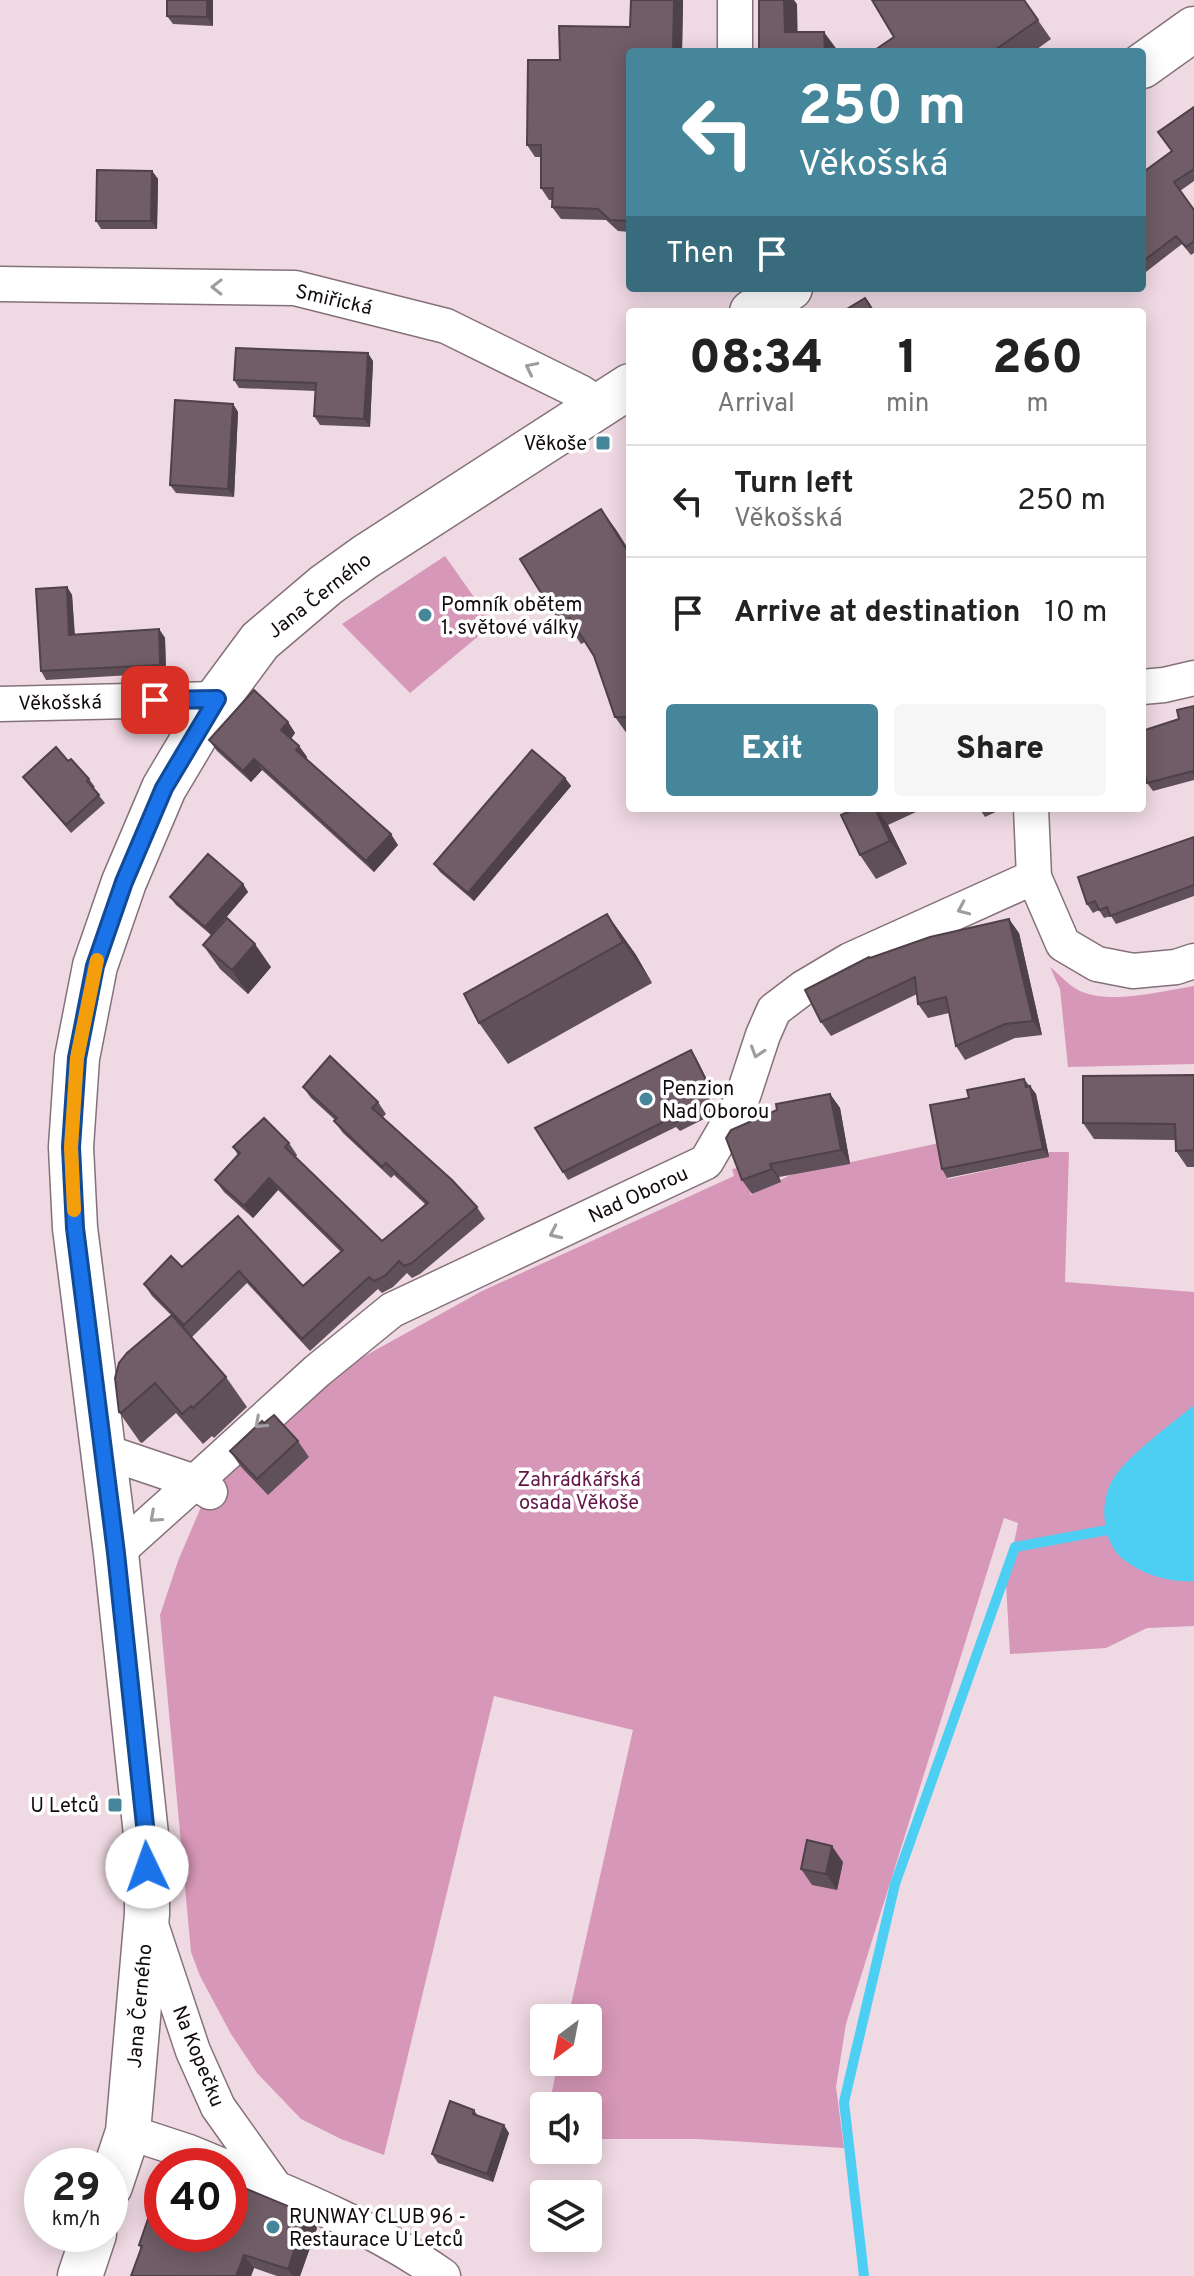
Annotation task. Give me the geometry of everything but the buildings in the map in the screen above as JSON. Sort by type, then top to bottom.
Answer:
[{"type":"street","points":[[735,0],[735,48]]},
{"type":"street","points":[[1146,63],[1194,29]]},
{"type":"street","name":"Smiřická","points":[[0,284],[295,288],[446,326],[580,392],[615,396]]},
{"type":"street","points":[[757,308],[783,292]]},
{"type":"street","name":"Jana Černého","points":[[123,2148],[128,2132],[147,1914],[147,1844],[116,1553],[75,1228],[71,1147],[77,1058],[95,966],[124,882],[164,788],[217,699],[260,641],[326,585],[615,396]]},
{"type":"street","points":[[1146,687],[1194,678]]},
{"type":"street","name":"Věkošská","points":[[0,704],[217,699]]},
{"type":"street","points":[[1031,812],[1034,877],[1063,944],[1097,964],[1133,971],[1176,967],[1194,961]]},
{"type":"street","name":"Nad Oborou","points":[[116,1553],[204,1488],[317,1371],[392,1310],[706,1162],[741,1102],[774,1010],[803,988],[850,960],[1034,877]]},
{"type":"street","points":[[103,1451],[204,1488]]},
{"type":"street","name":"Na Kopečku","points":[[147,1914],[193,2051],[218,2107],[275,2187]]},
{"type":"street","points":[[128,2132],[177,2148]]},
{"type":"street","points":[[248,2176],[333,2213],[443,2276]]},
{"type":"street","points":[[80,2276],[88,2252]]},
{"type":"green space","points":[[445,556],[493,624],[410,693],[342,624]]},
{"type":"green space","points":[[1050,967],[1076,989],[1106,997],[1136,996],[1194,986],[1194,1064],[1068,1067],[1060,989]]},
{"type":"green space","name":"Zahrádkářská osada Věkoše","points":[[939,1143],[948,1179],[1040,1159],[1049,1152],[1069,1152],[1065,1282],[1194,1292],[1194,1626],[1147,1628],[1106,1648],[1010,1654],[1006,1584],[1018,1523],[1004,1518],[846,2024],[836,2087],[844,2148],[697,2139],[602,2139],[602,2092],[552,2092],[555,2076],[602,2076],[602,2004],[571,2004],[633,1730],[494,1696],[384,2155],[341,2139],[301,2119],[257,2073],[231,2034],[200,1976],[191,1952],[160,1615],[178,1561],[204,1500],[237,1460],[354,1362],[482,1291],[734,1176],[732,1169],[743,1167],[751,1195],[796,1172]]},
{"type":"water","points":[[1194,1405],[1194,1581],[1176,1581],[1140,1570],[1117,1553],[1107,1534],[1105,1501],[1112,1481],[1127,1462]]},
{"type":"waterway","points":[[864,2276],[844,2102],[895,1884],[1015,1547],[1118,1528]]},
{"type":"slow traffic","points":[[74,1210],[71,1147],[77,1058],[97,960]]},
{"type":"place","name":"Věkoše","points":[[603,443]]},
{"type":"place","name":"Pomník obětem 1. světové války","points":[[425,615]]},
{"type":"place","name":"Penzion Nad Oborou","points":[[646,1099]]},
{"type":"place","name":"U Letců","points":[[115,1805]]},
{"type":"place","name":"RUNWAY CLUB 96 - Restaurace U Letců","points":[[273,2227]]},
{"type":"route","points":[[147,1867],[116,1553],[75,1228],[71,1147],[77,1058],[95,966],[124,882],[164,788],[217,699],[155,700]]}]
